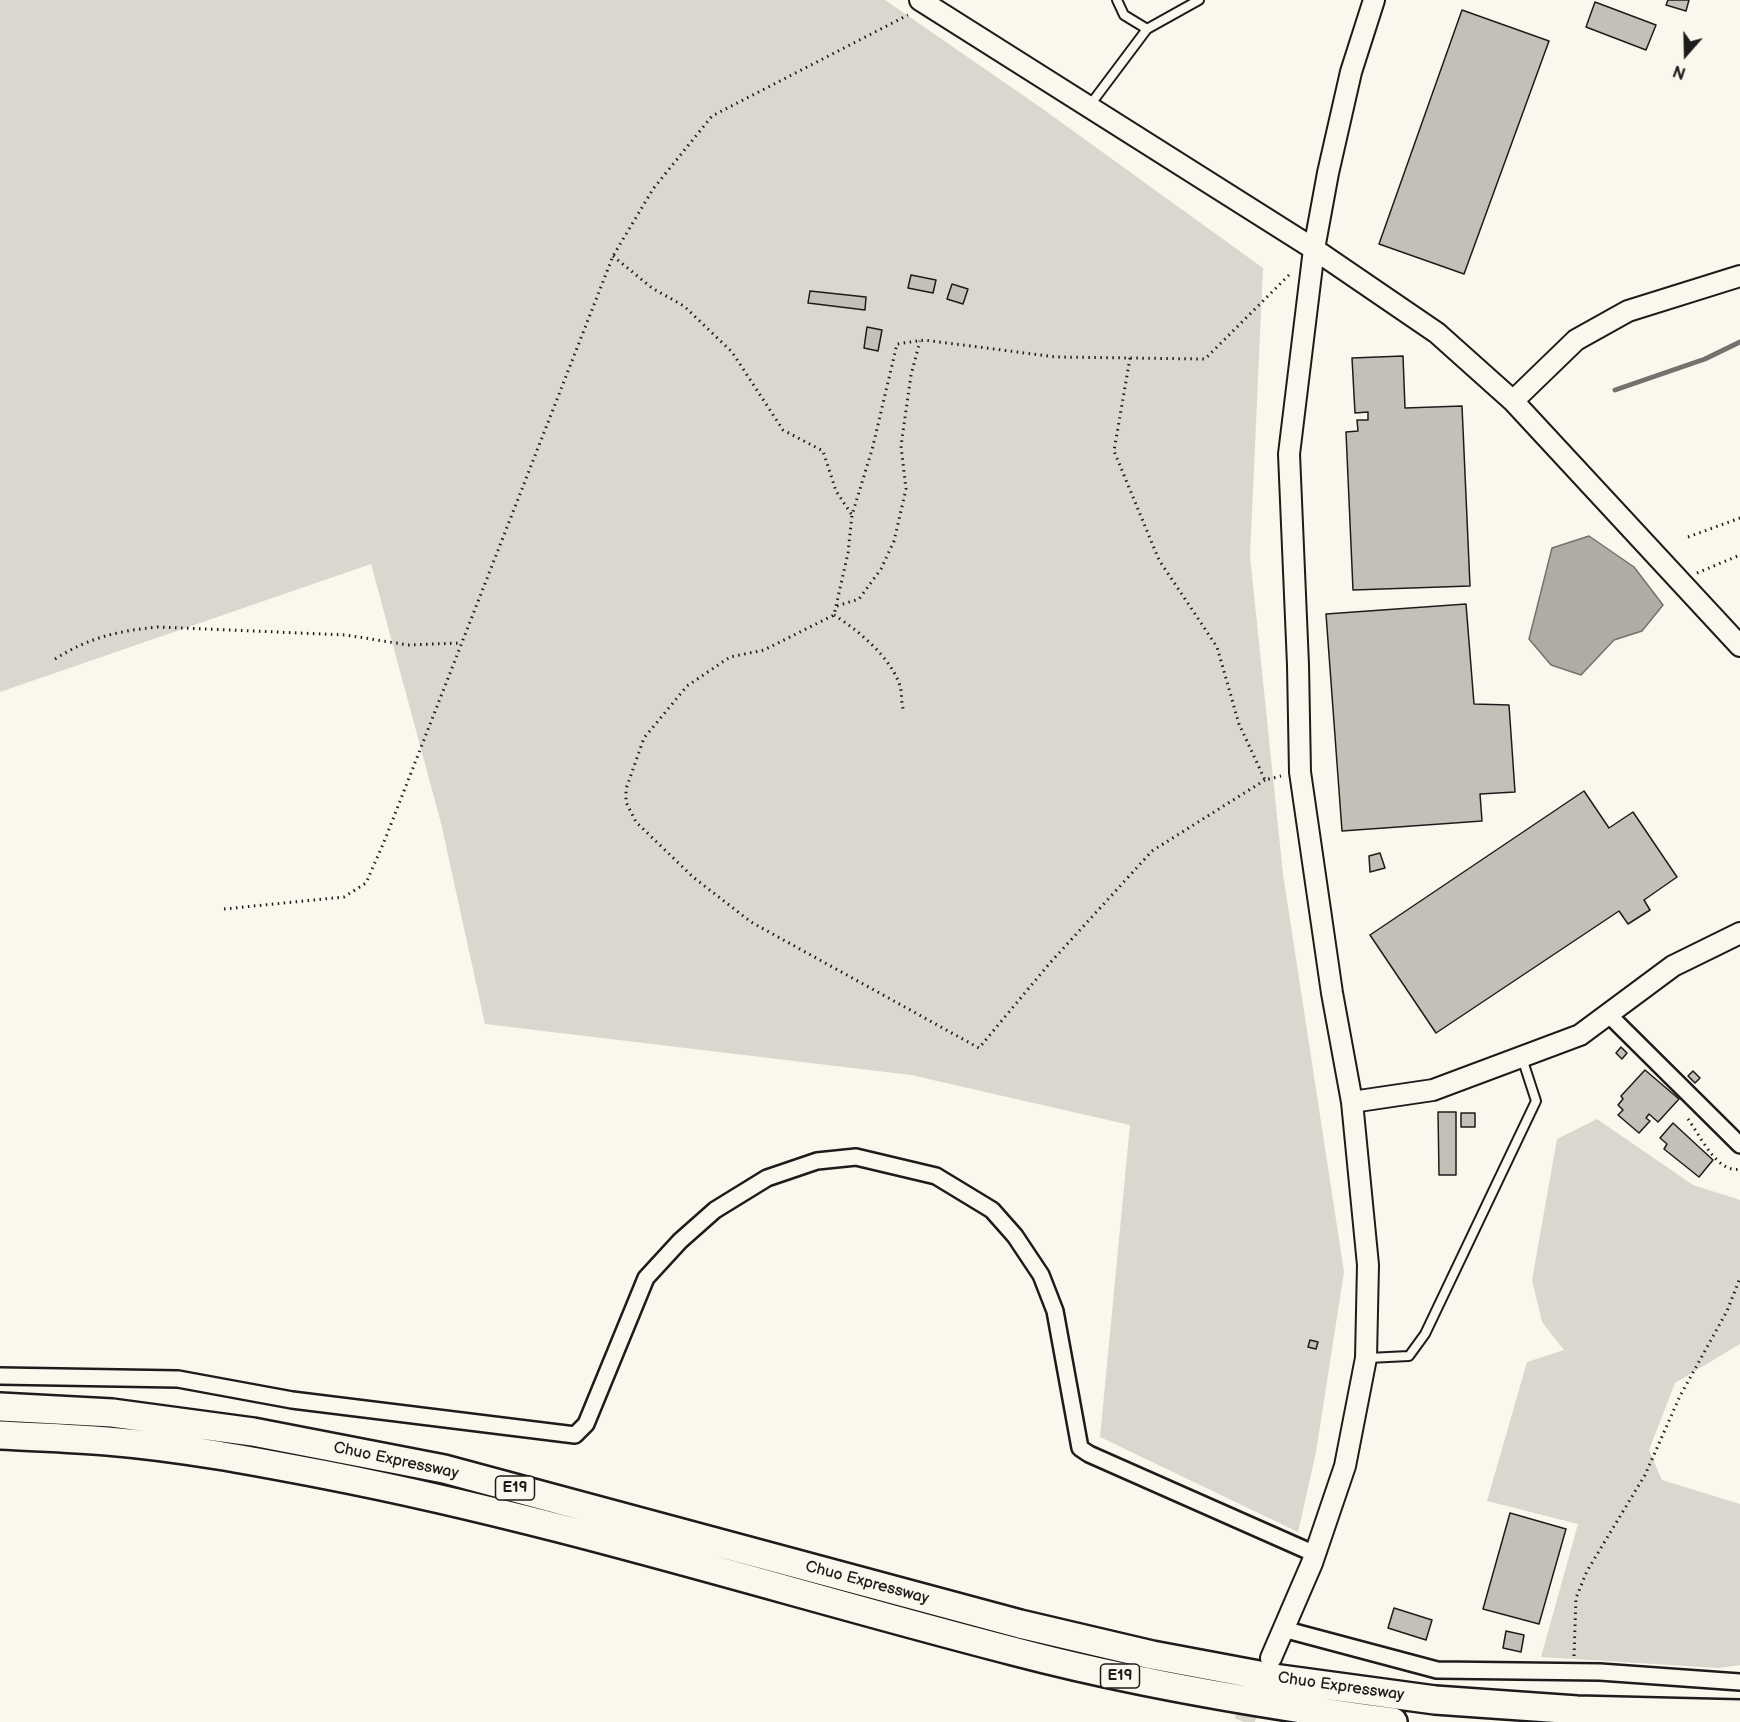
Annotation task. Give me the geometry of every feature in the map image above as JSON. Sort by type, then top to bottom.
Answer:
[{"type":"highway","name":"Chuo Expressway","points":[[0,1407],[112,1413],[253,1432],[444,1469],[1020,1624],[1152,1655],[1280,1679],[1435,1700],[1577,1710],[1740,1714]]},
{"type":"highway","name":"Chuo Expressway","points":[[0,1435],[109,1441],[238,1459],[438,1497],[638,1548],[1012,1651],[1147,1682],[1276,1706],[1393,1722]]},
{"type":"street","points":[[1271,1658],[1315,1554],[1345,1466],[1366,1358],[1368,1264],[1352,1102],[1332,993],[1300,772],[1289,454],[1314,249],[1328,173],[1349,83],[1374,0]]},
{"type":"street","points":[[924,2],[1314,249],[1437,333],[1513,401],[1740,645]]},
{"type":"street","points":[[1513,401],[1576,340],[1628,311],[1740,276]]},
{"type":"street","points":[[1352,1102],[1434,1090],[1580,1035],[1673,966],[1740,933]]},
{"type":"street","points":[[1609,1015],[1740,1145]]},
{"type":"street","points":[[0,1376],[178,1379],[304,1401],[574,1436],[586,1424],[646,1278],[680,1241],[715,1210],[767,1178],[817,1161],[856,1157],[936,1176],[992,1210],[1015,1236],[1041,1275],[1055,1311],[1080,1448],[1315,1554]]},
{"type":"street","points":[[1283,1629],[1437,1670],[1574,1672],[1740,1683]]},
{"type":"lane","points":[[1117,0],[1124,15],[1147,29]]},
{"type":"lane","points":[[1089,107],[1147,29],[1199,0]]},
{"type":"lane","points":[[1366,1358],[1409,1356],[1425,1334],[1536,1101],[1521,1056]]},
{"type":"path","points":[[224,909],[344,897],[366,883],[613,256],[653,189],[712,116],[924,2]]},
{"type":"path","points":[[834,615],[848,553],[852,515],[872,450],[897,344],[920,341],[1056,357],[1205,358],[1314,249]]},
{"type":"path","points":[[613,256],[652,288],[684,306],[732,352],[783,430],[823,451],[836,491],[852,515]]},
{"type":"path","points":[[836,606],[859,599],[881,569],[896,532],[906,489],[901,446],[911,375],[920,341]]},
{"type":"path","points":[[1130,358],[1114,450],[1159,560],[1217,647],[1239,724],[1265,780]]},
{"type":"path","points":[[1688,537],[1740,518]]},
{"type":"path","points":[[1683,583],[1701,570],[1740,555]]},
{"type":"path","points":[[834,615],[764,650],[730,657],[687,686],[644,738],[626,789],[626,802],[636,822],[693,877],[752,922],[979,1048],[1049,964],[1152,851],[1265,780],[1300,772]]},
{"type":"path","points":[[834,615],[866,637],[893,669],[901,686],[900,701],[904,711]]},
{"type":"path","points":[[55,658],[81,642],[128,630],[158,627],[346,635],[408,645],[461,643]]},
{"type":"path","points":[[1687,1117],[1719,1162],[1727,1169],[1740,1169]]},
{"type":"path","points":[[1574,1672],[1576,1598],[1587,1570],[1645,1475],[1680,1396],[1727,1311],[1740,1278]]},
{"type":"shaded area","points":[[0,0],[885,0],[1040,107],[1263,268],[1250,556],[1283,874],[1344,1272],[1316,1452],[1298,1532],[1100,1437],[1130,1125],[911,1075],[485,1024],[441,823],[371,564],[0,692]]},
{"type":"shaded area","points":[[1589,536],[1634,567],[1663,605],[1642,631],[1614,640],[1581,675],[1551,665],[1529,639],[1552,548]]},
{"type":"shaded area","points":[[1597,1119],[1693,1185],[1740,1200],[1740,1344],[1675,1383],[1649,1450],[1662,1480],[1740,1504],[1740,1665],[1719,1668],[1541,1657],[1578,1524],[1487,1501],[1527,1362],[1564,1350],[1542,1322],[1532,1280],[1557,1139]]},
{"type":"building","points":[[1668,0],[1689,0],[1686,11],[1666,5]]},
{"type":"building","points":[[1595,2],[1656,25],[1646,50],[1586,27]]},
{"type":"building","points":[[1462,10],[1549,41],[1464,274],[1379,244]]},
{"type":"building","points":[[911,275],[936,280],[933,293],[908,288]]},
{"type":"building","points":[[952,284],[968,289],[963,304],[947,299]]},
{"type":"building","points":[[810,291],[866,297],[865,310],[808,303]]},
{"type":"building","points":[[867,327],[882,330],[878,351],[864,348]]},
{"type":"building","points":[[1403,356],[1405,408],[1462,406],[1470,586],[1353,590],[1346,432],[1358,431],[1357,420],[1368,420],[1368,412],[1355,413],[1352,358]]},
{"type":"building","points":[[1466,604],[1474,704],[1509,705],[1515,792],[1480,794],[1482,821],[1342,831],[1326,614]]},
{"type":"building","points":[[1584,791],[1609,828],[1633,812],[1677,877],[1644,900],[1650,910],[1628,924],[1619,911],[1436,1033],[1370,935]]},
{"type":"building","points":[[1380,853],[1385,868],[1370,872],[1369,856]]},
{"type":"building","points":[[1621,1047],[1627,1053],[1622,1059],[1616,1053]]},
{"type":"building","points":[[1645,1070],[1679,1099],[1658,1122],[1649,1114],[1646,1118],[1650,1121],[1639,1133],[1618,1115],[1623,1110],[1618,1105],[1623,1099],[1621,1096]]},
{"type":"building","points":[[1693,1071],[1700,1078],[1695,1083],[1688,1076]]},
{"type":"building","points":[[1438,1112],[1456,1112],[1456,1175],[1439,1175]]},
{"type":"building","points":[[1461,1113],[1475,1113],[1475,1127],[1461,1127]]},
{"type":"building","points":[[1673,1123],[1713,1160],[1699,1177],[1664,1149],[1667,1144],[1660,1138]]},
{"type":"building","points":[[1310,1340],[1318,1342],[1316,1349],[1308,1347]]},
{"type":"building","points":[[1510,1513],[1566,1529],[1539,1624],[1483,1609]]},
{"type":"building","points":[[1394,1608],[1432,1620],[1426,1640],[1388,1628]]},
{"type":"building","points":[[1506,1631],[1524,1635],[1521,1652],[1503,1648]]},
{"type":"waterway","points":[[1615,390],[1705,359],[1740,342]]},
{"type":"tunnel","points":[[1244,1722],[1257,1691]]}]
